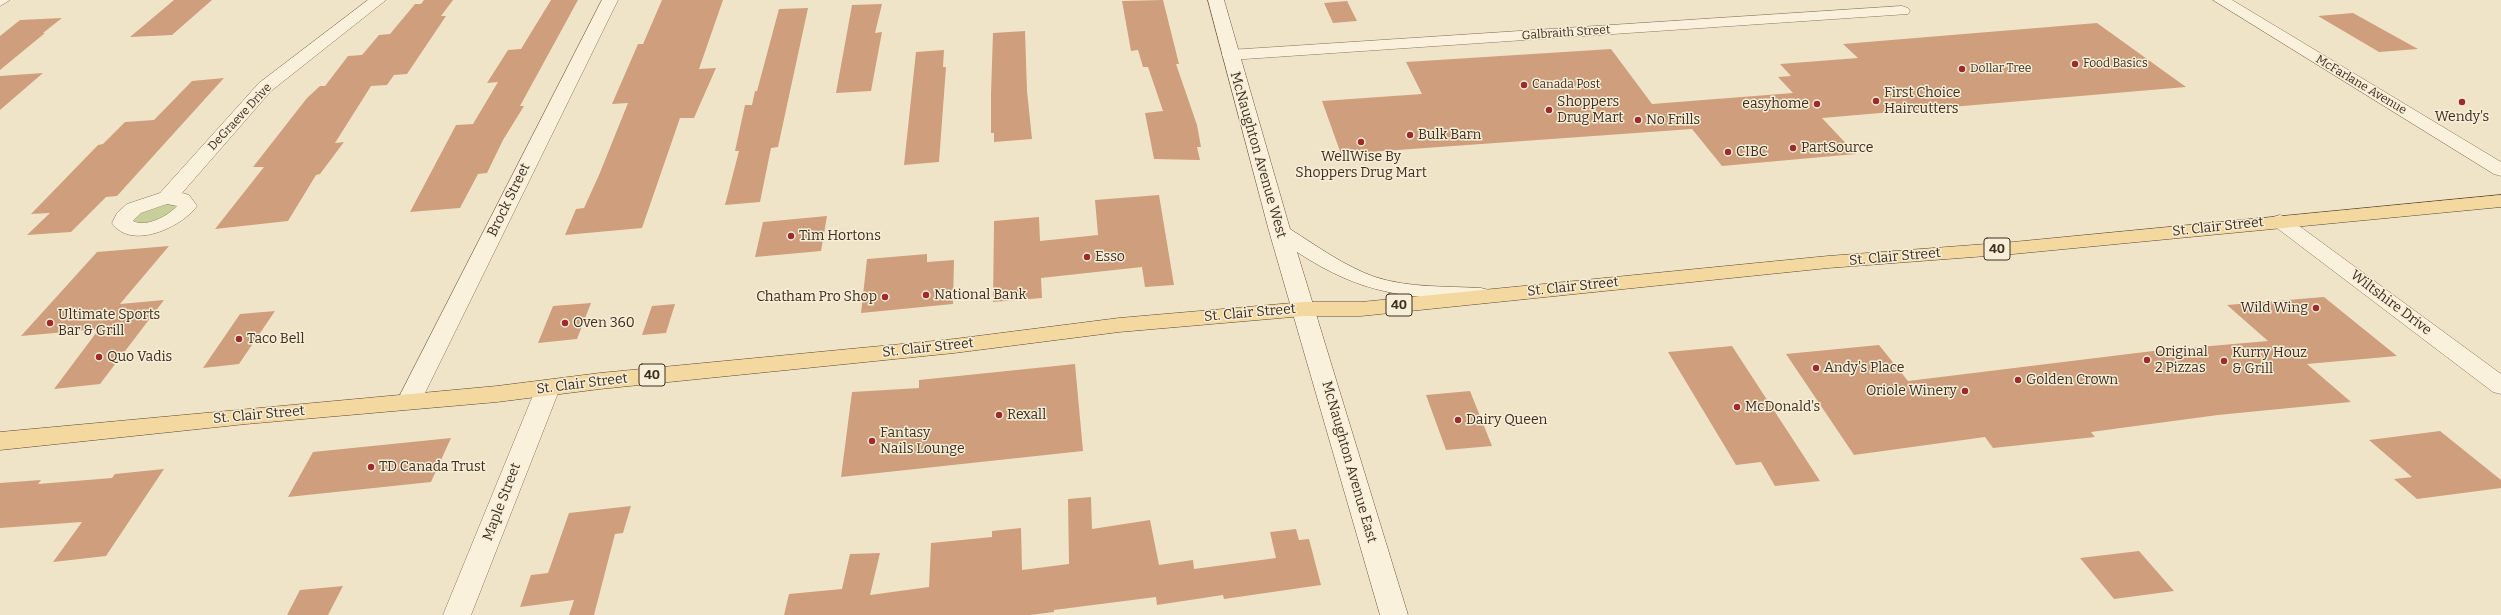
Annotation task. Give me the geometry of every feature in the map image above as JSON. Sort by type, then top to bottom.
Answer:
[{"type":"main road","name":"St. Clair Street","points":[[0,441],[548,388],[600,381],[954,346],[1119,325],[1304,309],[1361,309],[1494,295],[2280,221],[2501,202]]},
{"type":"street","name":"DeGraeve Drive","points":[[167,198],[265,87],[378,0]]},
{"type":"street","name":"Brock Street","points":[[409,401],[610,0]]},
{"type":"street","name":"McNaughton Avenue West","points":[[1216,0],[1279,231],[1304,309]]},
{"type":"street","name":"McFarlane Avenue","points":[[2222,0],[2501,170]]},
{"type":"street","name":"Galbraith Street","points":[[1230,55],[1902,11]]},
{"type":"street","name":"Wiltshire Drive","points":[[2280,221],[2501,386]]},
{"type":"street","points":[[1279,231],[1328,262],[1366,280],[1406,290],[1494,295]]},
{"type":"street","name":"McNaughton Avenue East","points":[[1304,309],[1394,615]]},
{"type":"street","name":"Maple Street","points":[[457,615],[548,388]]},
{"type":"green space","points":[[154,204],[177,204],[178,209],[150,223],[138,223],[133,220],[135,214]]},
{"type":"building","points":[[174,0],[212,0],[172,35],[130,37]]},
{"type":"building","points":[[424,0],[453,0],[441,16],[446,16],[407,74],[394,75],[387,85],[371,86],[335,143],[344,142],[320,174],[316,175],[288,221],[215,229],[264,167],[253,167],[307,98],[320,86],[325,86],[348,56],[362,55],[379,35],[390,34],[415,4],[421,4]]},
{"type":"building","points":[[551,0],[578,0],[520,106],[524,106],[503,140],[487,173],[478,174],[460,208],[410,212],[456,125],[473,124],[498,82],[487,83],[508,50],[521,49]]},
{"type":"building","points":[[662,0],[723,0],[699,69],[716,68],[694,118],[680,118],[642,228],[565,235],[576,209],[584,208],[599,175],[628,103],[612,104],[638,44],[643,44]]},
{"type":"building","points":[[1163,0],[1179,64],[1176,64],[1197,125],[1201,147],[1197,147],[1200,160],[1154,159],[1145,113],[1163,111],[1148,67],[1143,67],[1138,50],[1131,51],[1122,1]]},
{"type":"building","points":[[1347,1],[1357,21],[1333,23],[1324,3]]},
{"type":"building","points":[[882,4],[875,33],[882,32],[871,91],[836,93],[852,5]]},
{"type":"building","points":[[808,8],[778,147],[771,148],[760,202],[725,205],[739,151],[735,151],[745,105],[752,105],[755,91],[757,91],[779,9]]},
{"type":"building","points":[[2353,13],[2418,49],[2379,52],[2318,16]]},
{"type":"building","points":[[62,18],[0,70],[0,36],[20,20]]},
{"type":"building","points":[[2097,23],[2186,87],[1822,118],[1856,154],[1722,166],[1692,129],[1341,154],[1322,101],[1422,94],[1406,62],[1611,49],[1652,104],[1793,93],[1778,77],[1791,76],[1780,64],[1858,58],[1843,44]]},
{"type":"building","points":[[1025,31],[1027,91],[1032,139],[994,142],[994,133],[991,133],[993,33]]},
{"type":"building","points":[[944,50],[943,67],[946,67],[939,162],[904,165],[916,52]]},
{"type":"building","points":[[43,73],[0,110],[0,76]]},
{"type":"building","points":[[224,78],[117,196],[106,197],[71,232],[27,235],[50,213],[31,214],[98,145],[103,144],[125,122],[154,120],[192,81]]},
{"type":"building","points":[[1159,195],[1174,285],[1145,287],[1142,267],[1041,278],[1042,298],[993,302],[994,221],[1039,217],[1040,241],[1098,235],[1095,200]]},
{"type":"building","name":"Tim Hortons","points":[[827,216],[821,251],[755,257],[763,222]]},
{"type":"building","points":[[169,246],[120,304],[164,300],[100,384],[54,389],[99,329],[21,336],[97,252]]},
{"type":"building","points":[[927,254],[927,262],[954,260],[953,304],[861,313],[867,259]]},
{"type":"building","points":[[2324,297],[2397,356],[2307,364],[2351,402],[2218,415],[2091,432],[2095,437],[1993,448],[1985,437],[1854,455],[1786,354],[1879,345],[1908,381],[2153,351],[2268,341],[2227,305]]},
{"type":"building","name":"Oven 360","points":[[591,303],[577,339],[538,343],[553,306]]},
{"type":"building","points":[[675,304],[666,333],[642,335],[652,306]]},
{"type":"building","name":"Taco Bell","points":[[275,311],[239,364],[203,368],[240,314]]},
{"type":"building","name":"McDonald's","points":[[1732,346],[1820,481],[1775,486],[1761,462],[1736,465],[1668,352]]},
{"type":"building","name":"Rexall","points":[[1075,364],[1083,451],[841,477],[852,392],[919,388],[919,380]]},
{"type":"building","name":"Dairy Queen","points":[[1470,391],[1492,446],[1446,450],[1426,395]]},
{"type":"building","points":[[2440,431],[2501,480],[2501,488],[2417,499],[2394,479],[2412,477],[2369,440]]},
{"type":"building","name":"TD Canada Trust","points":[[451,438],[431,482],[288,497],[313,452]]},
{"type":"building","points":[[164,469],[106,556],[53,562],[82,522],[0,528],[0,483],[41,480],[38,484],[112,478],[115,474]]},
{"type":"building","points":[[1091,497],[1092,529],[1150,520],[1159,565],[1193,560],[1194,569],[1276,558],[1270,532],[1296,529],[1299,540],[1309,539],[1321,585],[1224,599],[1223,595],[1157,605],[1156,597],[1054,610],[1054,612],[1030,615],[784,615],[789,594],[842,589],[850,554],[880,553],[870,595],[929,587],[931,543],[992,537],[992,531],[1021,528],[1022,570],[1069,564],[1068,499]]},
{"type":"building","points":[[631,506],[623,533],[615,534],[594,615],[569,615],[574,600],[520,607],[531,575],[548,573],[569,513]]},
{"type":"building","points":[[2139,551],[2174,591],[2114,599],[2080,558]]},
{"type":"building","points":[[343,586],[328,615],[287,615],[300,590]]},
{"type":"place","name":"Food Basics","points":[[2075,64]]},
{"type":"place","name":"Dollar Tree","points":[[1962,69]]},
{"type":"place","name":"Canada Post","points":[[1524,85]]},
{"type":"place","name":"First Choice Haircutters","points":[[1876,101]]},
{"type":"place","name":"Wendy's","points":[[2462,102]]},
{"type":"place","name":"easyhome","points":[[1817,104]]},
{"type":"place","name":"Shoppers Drug Mart","points":[[1549,110]]},
{"type":"place","name":"No Frills","points":[[1638,120]]},
{"type":"place","name":"Bulk Barn","points":[[1410,135]]},
{"type":"place","name":"WellWise By Shoppers Drug Mart","points":[[1361,142]]},
{"type":"place","name":"PartSource","points":[[1793,148]]},
{"type":"place","name":"CIBC","points":[[1728,152]]},
{"type":"place","name":"Tim Hortons","points":[[791,236]]},
{"type":"place","name":"Esso","points":[[1087,257]]},
{"type":"place","name":"National Bank","points":[[926,295]]},
{"type":"place","name":"Chatham Pro Shop","points":[[885,297]]},
{"type":"place","name":"Wild Wing","points":[[2316,308]]},
{"type":"place","name":"Ultimate Sports Bar & Grill","points":[[50,323]]},
{"type":"place","name":"Oven 360","points":[[565,323]]},
{"type":"place","name":"Taco Bell","points":[[239,339]]},
{"type":"place","name":"Quo Vadis","points":[[99,357]]},
{"type":"place","name":"Original 2 Pizzas","points":[[2147,360]]},
{"type":"place","name":"Kurry Houz & Grill","points":[[2224,361]]},
{"type":"place","name":"Andy's Place","points":[[1816,368]]},
{"type":"place","name":"Golden Crown","points":[[2018,380]]},
{"type":"place","name":"Oriole Winery","points":[[1965,391]]},
{"type":"place","name":"McDonald's","points":[[1737,407]]},
{"type":"place","name":"Rexall","points":[[999,415]]},
{"type":"place","name":"Dairy Queen","points":[[1458,420]]},
{"type":"place","name":"Fantasy Nails Lounge","points":[[872,441]]},
{"type":"place","name":"TD Canada Trust","points":[[371,467]]}]
